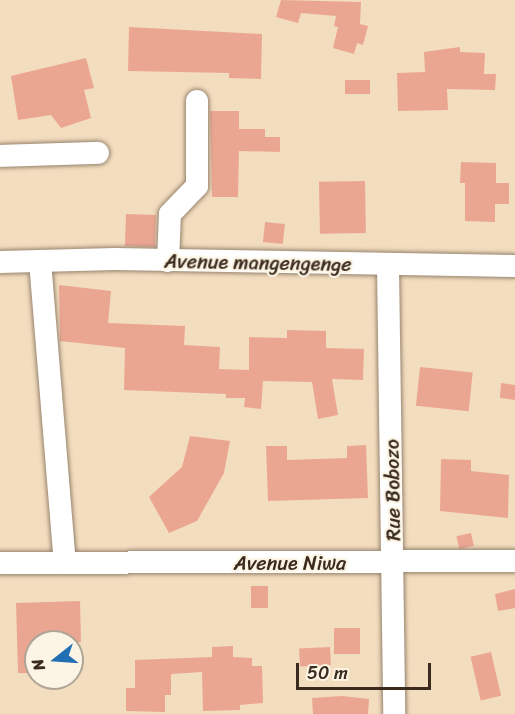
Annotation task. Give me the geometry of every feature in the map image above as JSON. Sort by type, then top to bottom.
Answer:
[{"type":"street","points":[[168,261],[170,214],[197,186],[197,101]]},
{"type":"street","points":[[0,156],[98,153]]},
{"type":"street","points":[[40,261],[65,563]]},
{"type":"street","name":"Avenue mangengenge","points":[[0,262],[168,261],[388,266],[478,263],[515,266]]},
{"type":"street","name":"Rue Bobozo","points":[[388,266],[394,563],[394,714]]},
{"type":"street","name":"Avenue Niwa","points":[[0,563],[515,561]]},
{"type":"building","points":[[281,0],[361,2],[360,24],[368,26],[363,45],[357,43],[354,54],[333,48],[338,27],[334,26],[336,16],[301,13],[298,23],[276,17]]},
{"type":"building","points":[[129,27],[262,34],[261,79],[229,78],[229,73],[128,71]]},
{"type":"building","points":[[460,47],[460,52],[485,53],[484,74],[496,74],[495,90],[447,89],[448,110],[398,111],[397,73],[425,72],[424,52]]},
{"type":"building","points":[[86,58],[94,88],[84,90],[91,118],[61,128],[51,115],[18,120],[11,76]]},
{"type":"building","points":[[345,80],[370,80],[370,94],[345,94]]},
{"type":"building","points":[[210,111],[239,111],[239,129],[265,129],[265,137],[280,137],[280,152],[239,151],[238,197],[212,197]]},
{"type":"building","points":[[461,162],[496,163],[496,183],[509,183],[509,204],[495,204],[495,222],[465,221],[465,183],[460,183]]},
{"type":"building","points":[[365,181],[366,233],[320,234],[319,182]]},
{"type":"building","points":[[126,214],[156,215],[155,247],[125,246]]},
{"type":"building","points":[[265,222],[285,224],[283,244],[263,242]]},
{"type":"building","points":[[59,285],[111,291],[108,323],[185,326],[184,345],[220,347],[219,369],[249,370],[249,337],[287,338],[287,330],[326,331],[326,348],[364,349],[363,380],[332,379],[338,415],[318,419],[312,382],[263,381],[261,409],[244,407],[245,398],[226,398],[226,394],[124,390],[125,348],[60,341]]},
{"type":"building","points":[[420,367],[473,373],[469,411],[416,406]]},
{"type":"building","points":[[501,383],[515,385],[515,400],[500,398]]},
{"type":"building","points":[[190,436],[230,441],[224,473],[197,521],[169,533],[149,497],[182,467]]},
{"type":"building","points":[[366,445],[368,498],[268,501],[266,446],[287,446],[287,460],[347,458],[347,446]]},
{"type":"building","points":[[441,459],[471,460],[471,471],[509,475],[508,518],[440,511]]},
{"type":"building","points":[[471,533],[474,546],[459,549],[456,536]]},
{"type":"building","points":[[251,586],[268,586],[268,608],[251,608]]},
{"type":"building","points":[[515,589],[515,608],[498,611],[495,594]]},
{"type":"building","points":[[80,601],[81,630],[24,630],[24,673],[18,673],[16,603]]},
{"type":"building","points":[[334,628],[360,628],[360,654],[334,654]]},
{"type":"building","points":[[233,646],[233,657],[252,658],[252,666],[262,666],[263,703],[240,705],[240,710],[203,711],[202,672],[171,674],[171,695],[165,695],[165,712],[126,711],[126,688],[135,688],[135,660],[212,657],[212,647]]},
{"type":"building","points":[[330,647],[331,665],[300,667],[299,649]]},
{"type":"building","points":[[491,652],[501,696],[481,701],[471,657]]},
{"type":"building","points":[[342,696],[369,699],[368,714],[313,714],[312,698]]}]
